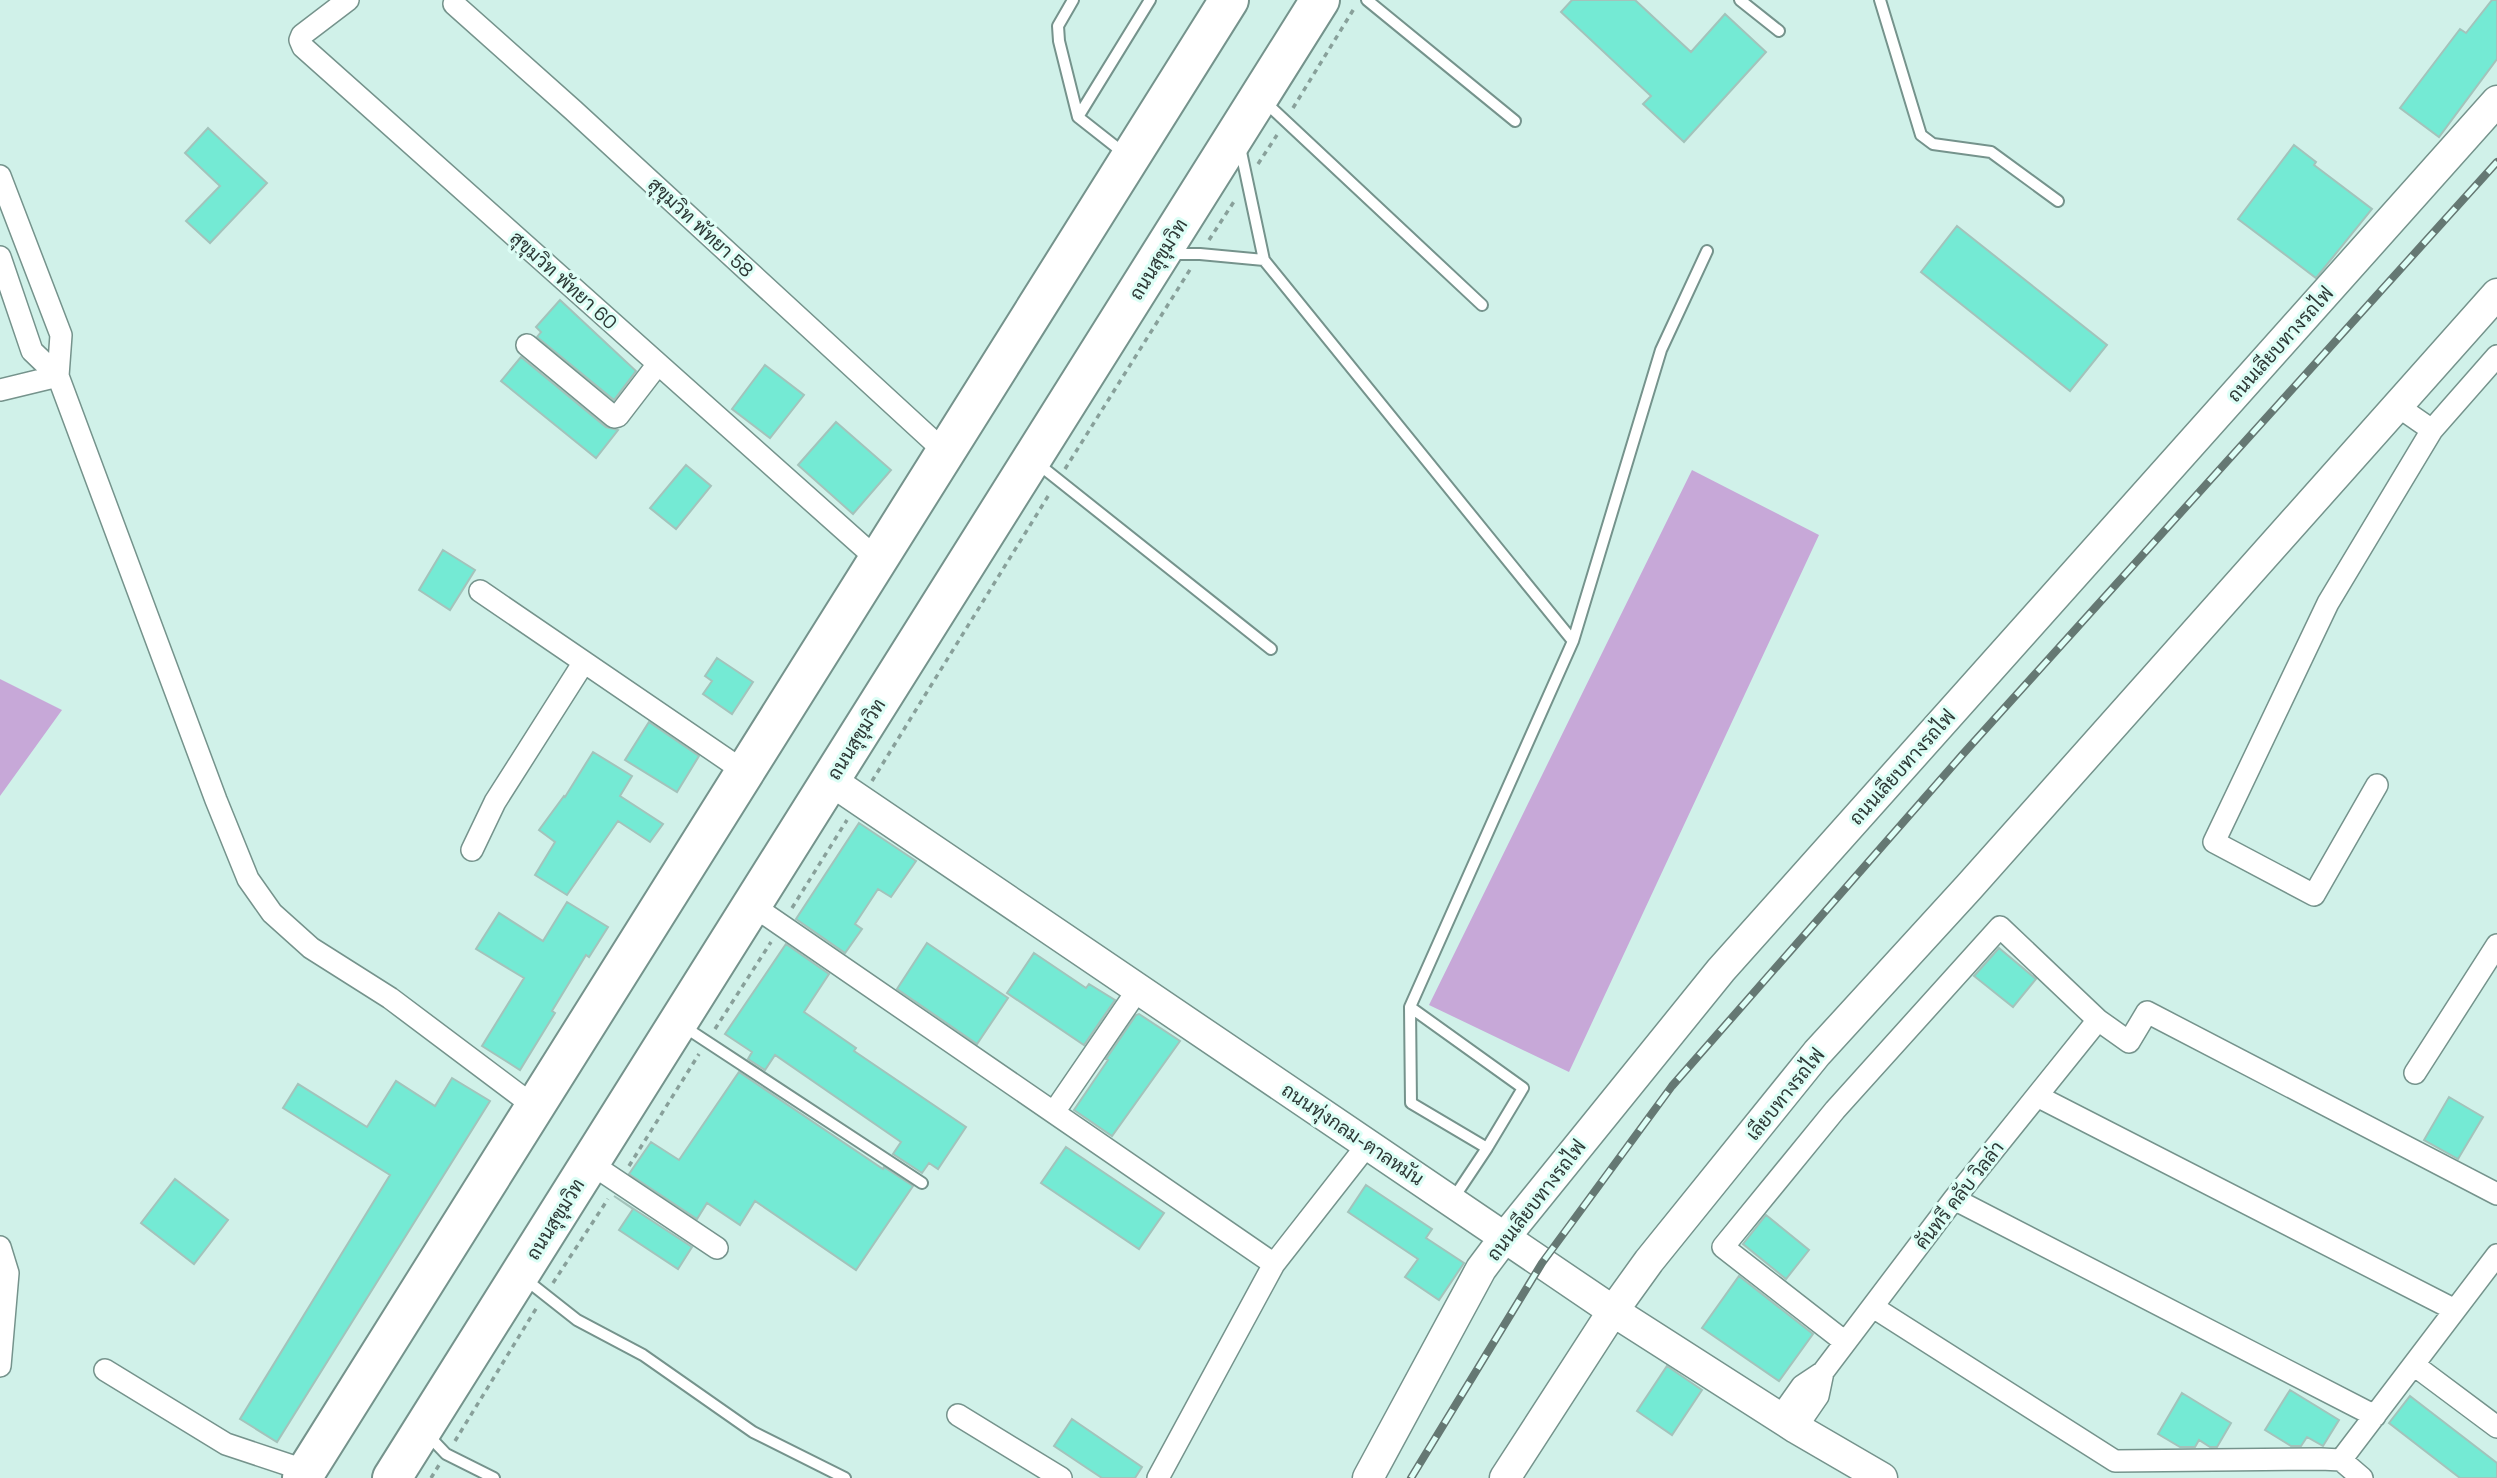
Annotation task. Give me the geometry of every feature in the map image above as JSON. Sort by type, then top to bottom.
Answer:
[{"type":"highway","points":[[304,1474],[1229,0]]},
{"type":"highway","name":"ถนนสุขุมวิท","points":[[392,1478],[435,1442],[845,790],[1045,469],[1161,254],[1237,133],[1273,109],[1320,0]]},
{"type":"street","name":"สุขุมวิท พัทยา 60","points":[[348,0],[302,35],[300,40],[303,47],[878,560]]},
{"type":"street","name":"สุขุมวิท พัทยา 58","points":[[454,4],[945,453]]},
{"type":"street","name":"ถนนเลียบทางรถไฟ","points":[[1368,1478],[1481,1269],[1721,970],[2497,101]]},
{"type":"street","points":[[0,176],[61,335],[58,376],[248,879],[272,914],[311,948],[390,998],[535,1107]]},
{"type":"street","points":[[0,257],[32,351],[58,376]]},
{"type":"street","points":[[2432,430],[2396,405],[2497,294]]},
{"type":"street","points":[[527,345],[614,417],[658,364]]},
{"type":"street","points":[[2377,785],[2314,895],[2214,842],[2328,603],[2432,430],[2497,356]]},
{"type":"street","points":[[0,390],[58,376]]},
{"type":"street","name":"เลียบทางรถไฟ","points":[[1613,1311],[1649,1261],[1817,1053],[1969,887],[2396,405]]},
{"type":"street","points":[[480,591],[744,772]]},
{"type":"street","points":[[472,849],[495,802],[584,662]]},
{"type":"street","name":"ถนนทุ่งกลม-ตาลหมัน","points":[[845,790],[1613,1311],[1788,1423],[1882,1478]]},
{"type":"street","points":[[766,915],[1274,1264]]},
{"type":"street","points":[[1845,1342],[1723,1247],[1835,1110],[2000,927],[2098,1020],[2129,1042],[2147,1012],[2497,1194]]},
{"type":"street","points":[[2415,1073],[2497,945]]},
{"type":"street","points":[[1054,1112],[1139,988]]},
{"type":"street","name":"คันทรี คลับ วิลล่า","points":[[1788,1423],[1818,1396],[1823,1372],[1845,1342],[1954,1199],[2098,1020]]},
{"type":"street","points":[[2037,1096],[2455,1310]]},
{"type":"street","points":[[1158,1478],[1274,1264],[1368,1143]]},
{"type":"street","points":[[604,1173],[717,1248]]},
{"type":"street","points":[[1954,1199],[2375,1416]]},
{"type":"street","points":[[0,1247],[8,1273],[3,1288],[0,1366]]},
{"type":"street","points":[[2341,1460],[2455,1310],[2495,1262]]},
{"type":"street","points":[[1873,1307],[2115,1461],[2321,1458],[2341,1460],[2362,1478]]},
{"type":"street","points":[[1505,1478],[1613,1311]]},
{"type":"street","points":[[2414,1365],[2497,1427]]},
{"type":"street","points":[[105,1370],[226,1444],[304,1474]]},
{"type":"street","points":[[958,1415],[1062,1478]]},
{"type":"lane","points":[[1073,0],[1059,26],[1059,41],[1078,117],[1130,158]]},
{"type":"lane","points":[[1078,117],[1150,0]]},
{"type":"lane","points":[[1367,0],[1515,121]]},
{"type":"lane","points":[[1740,0],[1779,31]]},
{"type":"lane","points":[[1880,0],[1921,135],[1933,144],[1991,152],[2058,201]]},
{"type":"lane","points":[[1273,109],[1482,305]]},
{"type":"lane","points":[[1237,133],[1264,260],[1573,640]]},
{"type":"lane","points":[[1487,1148],[1411,1103],[1410,1007],[1573,640],[1661,350],[1707,251]]},
{"type":"lane","points":[[1161,254],[1200,254],[1264,260]]},
{"type":"lane","points":[[1045,469],[1271,649]]},
{"type":"lane","points":[[1410,1007],[1523,1087],[1452,1202]]},
{"type":"lane","points":[[692,1032],[922,1183]]},
{"type":"lane","points":[[532,1285],[577,1320],[643,1355],[753,1432],[845,1478]]},
{"type":"lane","points":[[435,1442],[478,1475],[494,1478]]},
{"type":"path","points":[[431,1478],[435,1442],[532,1285],[1045,469],[1200,254],[1247,181],[1273,109],[1359,0]]},
{"type":"shaded area","points":[[1692,470],[1819,535],[1569,1072],[1429,1005]]},
{"type":"shaded area","points":[[0,679],[62,710],[0,796]]},
{"type":"building","points":[[1572,0],[1635,0],[1691,52],[1725,14],[1766,52],[1684,142],[1643,104],[1651,96],[1561,12]]},
{"type":"building","points":[[2492,0],[2497,0],[2497,59],[2439,137],[2400,108],[2460,29],[2466,33]]},
{"type":"building","points":[[208,128],[267,183],[210,243],[186,221],[220,186],[185,153]]},
{"type":"building","points":[[2294,145],[2316,162],[2314,165],[2372,209],[2316,278],[2238,219]]},
{"type":"building","points":[[1957,226],[2107,345],[2070,391],[1921,272]]},
{"type":"building","points":[[560,300],[636,371],[614,400],[537,337],[541,332],[536,327]]},
{"type":"building","points":[[521,357],[606,427],[618,430],[596,458],[501,381]]},
{"type":"building","points":[[765,365],[804,395],[770,438],[732,409]]},
{"type":"building","points":[[836,422],[891,470],[853,514],[798,465]]},
{"type":"building","points":[[686,465],[711,486],[676,529],[650,508]]},
{"type":"building","points":[[443,550],[475,570],[450,610],[419,590]]},
{"type":"building","points":[[717,658],[753,682],[732,714],[703,694],[712,681],[705,676]]},
{"type":"building","points":[[649,722],[699,756],[677,792],[625,760]]},
{"type":"building","points":[[593,752],[632,776],[620,796],[663,824],[650,842],[618,821],[567,895],[535,875],[555,842],[539,830],[565,797]]},
{"type":"building","points":[[859,823],[916,861],[891,897],[878,889],[855,924],[862,929],[845,953],[796,919]]},
{"type":"building","points":[[567,902],[608,927],[589,957],[586,955],[520,1070],[482,1046],[524,978],[476,949],[499,913],[543,941]]},
{"type":"building","points":[[927,943],[1008,998],[977,1044],[897,989]]},
{"type":"building","points":[[786,944],[829,974],[804,1012],[856,1048],[854,1051],[966,1127],[938,1169],[929,1163],[922,1173],[893,1154],[901,1142],[775,1055],[765,1070],[748,1059],[752,1052],[725,1034]]},
{"type":"building","points":[[1999,948],[2036,979],[2013,1007],[1974,976]]},
{"type":"building","points":[[1034,953],[1086,988],[1089,984],[1115,1000],[1084,1045],[1007,993]]},
{"type":"building","points":[[1139,1014],[1180,1041],[1112,1136],[1074,1110]]},
{"type":"building","points":[[739,1072],[883,1169],[884,1167],[913,1186],[856,1270],[755,1201],[740,1225],[707,1203],[697,1219],[629,1174],[651,1142],[679,1160]]},
{"type":"building","points":[[452,1078],[490,1101],[277,1442],[240,1419],[390,1175],[283,1108],[298,1084],[367,1127],[396,1081],[435,1106]]},
{"type":"building","points":[[2449,1097],[2483,1117],[2458,1159],[2424,1140]]},
{"type":"building","points":[[1066,1147],[1164,1213],[1139,1249],[1041,1183]]},
{"type":"building","points":[[175,1179],[228,1220],[194,1264],[141,1223]]},
{"type":"building","points":[[1366,1185],[1432,1229],[1426,1238],[1464,1263],[1439,1300],[1405,1277],[1418,1259],[1348,1212]]},
{"type":"building","points":[[614,1196],[692,1247],[678,1269],[619,1230],[633,1209]]},
{"type":"building","points":[[1766,1215],[1809,1250],[1786,1279],[1743,1244]]},
{"type":"building","points":[[1739,1276],[1813,1334],[1779,1381],[1702,1328]]},
{"type":"building","points":[[1667,1366],[1702,1390],[1672,1435],[1637,1411]]},
{"type":"building","points":[[2290,1390],[2339,1420],[2323,1446],[2307,1437],[2301,1446],[2291,1446],[2265,1430]]},
{"type":"building","points":[[2182,1393],[2231,1423],[2217,1447],[2210,1447],[2199,1440],[2195,1447],[2180,1447],[2158,1434]]},
{"type":"building","points":[[2410,1396],[2497,1463],[2497,1478],[2460,1478],[2389,1423]]},
{"type":"building","points":[[1072,1419],[1142,1467],[1135,1478],[1102,1478],[1054,1446]]},
{"type":"railway","points":[[1411,1478],[1542,1263],[1672,1086],[1963,754],[2497,162]]}]
